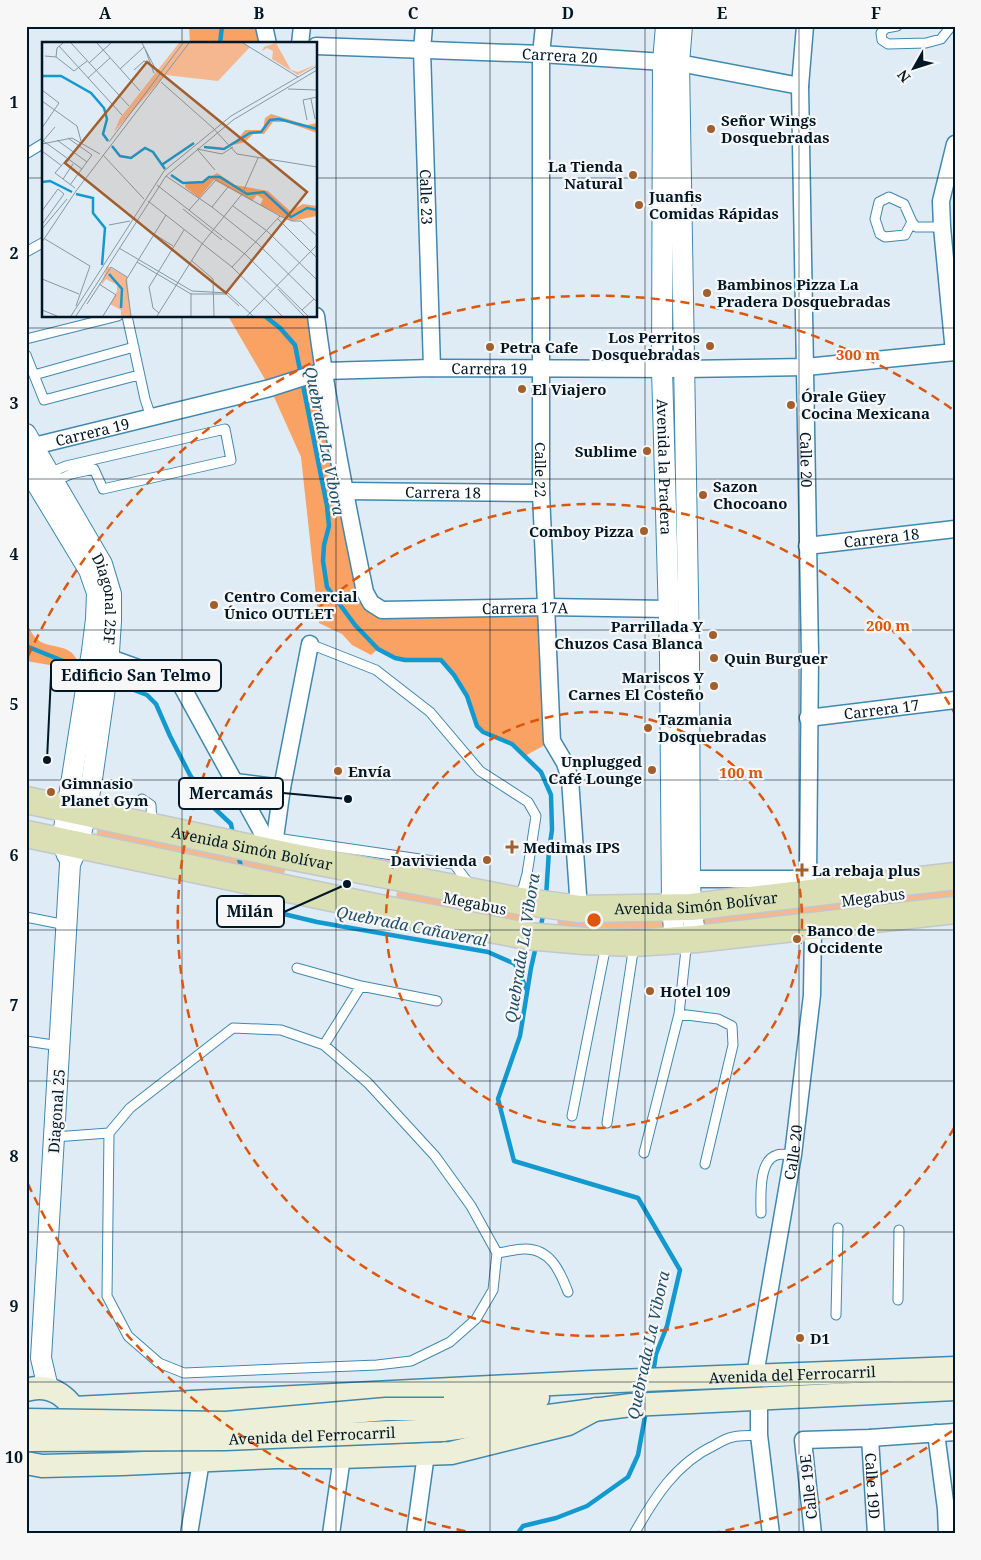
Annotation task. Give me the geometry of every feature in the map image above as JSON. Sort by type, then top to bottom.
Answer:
[{"type":"main road","name":"Avenida Simón Bolívar","points":[[26,800],[74,831],[214,858],[260,858],[466,895],[527,916]]},
{"type":"main road","name":"Avenida Simón Bolívar","points":[[26,834],[153,826],[214,858]]},
{"type":"main road","name":"Avenida Simón Bolívar","points":[[260,858],[394,911],[527,916],[562,920],[684,926],[813,926],[955,910]]},
{"type":"main road","name":"Avenida Simón Bolívar","points":[[562,920],[624,938],[684,926],[809,886],[955,876]]},
{"type":"main road","name":"Avenida del Ferrocarril","points":[[26,1420],[226,1423],[386,1409],[443,1420],[534,1399],[592,1382],[955,1368]]},
{"type":"main road","points":[[74,1408],[592,1382]]},
{"type":"main road","points":[[33,1465],[63,1458],[74,1446],[79,1423],[74,1408],[66,1398],[35,1389]]},
{"type":"main road","name":"Avenida del Ferrocarril","points":[[26,1440],[225,1439],[631,1405],[955,1389]]},
{"type":"main road","points":[[33,1465],[122,1464],[276,1457],[342,1457],[451,1453],[568,1424],[596,1409]]},
{"type":"street","points":[[264,26],[268,42]]},
{"type":"street","points":[[300,42],[302,26]]},
{"type":"street","name":"Calle 23","points":[[424,26],[422,50],[432,368]]},
{"type":"street","name":"Calle 22","points":[[544,26],[541,54],[541,493],[552,741],[565,763],[570,779],[562,920]]},
{"type":"street","name":"Avenida la Pradera","points":[[666,26],[671,63],[683,369],[689,645],[690,879],[684,926]]},
{"type":"street","name":"Avenida la Pradera","points":[[682,26],[671,63],[662,369],[668,609],[684,926]]},
{"type":"street","name":"Calle 20","points":[[805,26],[800,86],[810,654],[808,718],[809,886]]},
{"type":"street","name":"Carrera 20","points":[[318,46],[541,54],[671,63],[800,86]]},
{"type":"street","points":[[954,352],[941,201],[955,144]]},
{"type":"street","points":[[316,318],[316,374],[344,491]]},
{"type":"street","name":"Carrera 19","points":[[28,445],[151,417],[316,374],[432,368],[683,369],[806,367],[954,352]]},
{"type":"street","name":"Diagonal 25F","points":[[28,445],[51,478],[102,564],[111,594],[112,608],[100,660],[74,831]]},
{"type":"street","name":"Diagonal 25F","points":[[26,466],[94,581],[97,593],[100,660]]},
{"type":"street","name":"Carrera 18","points":[[344,491],[541,493]]},
{"type":"street","name":"Carrera 17A","points":[[344,491],[365,592],[371,602],[382,610],[547,607],[668,609]]},
{"type":"street","name":"Carrera 18","points":[[807,546],[954,533]]},
{"type":"street","points":[[260,858],[282,788],[310,644]]},
{"type":"street","points":[[100,660],[180,683],[234,782],[260,858]]},
{"type":"street","name":"Diagonal 25F","points":[[74,831],[95,788],[96,690]]},
{"type":"street","name":"Carrera 17","points":[[808,718],[955,700]]},
{"type":"street","points":[[234,782],[282,788]]},
{"type":"street","name":"Diagonal 25","points":[[35,1389],[41,1358],[66,925],[74,831]]},
{"type":"street","points":[[690,879],[809,886]]},
{"type":"street","name":"Calle 20","points":[[755,1375],[793,1155],[812,995],[813,926]]},
{"type":"street","points":[[759,1399],[759,1435],[771,1534]]},
{"type":"street","points":[[870,1438],[955,1432]]},
{"type":"street","points":[[936,1433],[950,1509],[947,1534]]},
{"type":"street","name":"Calle 19E","points":[[812,1534],[803,1440],[870,1438]]},
{"type":"street","name":"Calle 19D","points":[[870,1438],[876,1534]]},
{"type":"street","points":[[415,1534],[426,1454]]},
{"type":"street","points":[[331,1534],[342,1457]]},
{"type":"street","points":[[189,1534],[201,1461]]},
{"type":"lane","points":[[897,26],[886,28],[881,33],[882,40],[888,44],[926,44],[941,39],[949,29],[949,26]]},
{"type":"lane","points":[[26,154],[42,144]]},
{"type":"lane","points":[[912,222],[905,235],[885,237],[880,234],[876,228],[874,218],[879,202],[889,197],[904,204],[912,222],[916,226],[942,227]]},
{"type":"lane","points":[[26,252],[42,243]]},
{"type":"lane","points":[[26,339],[110,318]]},
{"type":"lane","points":[[127,318],[139,375],[151,417]]},
{"type":"lane","points":[[34,375],[134,347]]},
{"type":"lane","points":[[26,355],[44,400],[139,375]]},
{"type":"lane","points":[[225,429],[231,460],[103,489],[94,469],[51,478],[66,466],[225,429]]},
{"type":"lane","points":[[310,644],[376,670],[430,712],[480,771],[528,802],[536,816],[527,874],[527,916]]},
{"type":"lane","points":[[142,799],[151,806],[153,826]]},
{"type":"lane","points":[[26,809],[74,831]]},
{"type":"lane","points":[[260,858],[378,883]]},
{"type":"lane","points":[[283,878],[367,896]]},
{"type":"lane","name":"Megabus","points":[[684,926],[955,885]]},
{"type":"lane","name":"Megabus","points":[[684,926],[955,901]]},
{"type":"lane","name":"Megabus","points":[[405,903],[527,916]]},
{"type":"lane","points":[[26,918],[66,925]]},
{"type":"lane","points":[[644,1153],[679,1014],[684,926]]},
{"type":"lane","points":[[572,1116],[624,938]]},
{"type":"lane","points":[[608,1122],[624,938]]},
{"type":"lane","points":[[297,968],[361,986],[437,1001]]},
{"type":"lane","points":[[324,1045],[361,986]]},
{"type":"lane","points":[[679,1014],[718,1019],[732,1026],[733,1045],[705,1164]]},
{"type":"lane","points":[[233,1028],[281,1030],[324,1045],[368,1083],[435,1156],[471,1206],[497,1253],[493,1290],[476,1319],[450,1342],[411,1361],[377,1365],[184,1373],[159,1363],[128,1336],[107,1296],[109,1133],[130,1108],[233,1028]]},
{"type":"lane","points":[[26,1041],[60,1046]]},
{"type":"lane","points":[[54,1137],[109,1133]]},
{"type":"lane","points":[[761,1214],[761,1178],[768,1160],[777,1155],[793,1155]]},
{"type":"lane","points":[[836,1315],[838,1228]]},
{"type":"lane","points":[[898,1300],[899,1230]]},
{"type":"lane","points":[[497,1253],[526,1248],[546,1254],[560,1271],[568,1292]]},
{"type":"lane","points":[[634,1534],[650,1505],[676,1471],[687,1461],[707,1448],[731,1437],[759,1435]]},
{"type":"shaded area","points":[[189,26],[264,26],[268,42],[190,42]]},
{"type":"shaded area","points":[[229,318],[316,318],[371,603],[547,607],[552,741],[525,756],[512,744],[483,732],[477,726],[467,696],[454,675],[441,660],[405,660],[395,658],[378,649],[371,655],[352,645],[342,634],[319,623],[301,457],[270,388]]},
{"type":"shaded area","points":[[26,621],[33,634],[41,642],[63,648],[73,654],[77,660],[73,669],[26,661]]},
{"type":"shaded area","points":[[98,825],[287,864],[283,878],[96,838]]},
{"type":"shaded area","points":[[955,885],[955,901],[694,931],[692,915]]},
{"type":"shaded area","points":[[398,888],[530,912],[528,927],[395,901]]},
{"type":"shaded area","points":[[558,914],[673,915],[674,933],[557,931]]},
{"type":"waterway","name":"Quebrada La Vibora","points":[[220,42],[222,26]]},
{"type":"waterway","name":"Quebrada La Vibora","points":[[268,318],[280,328],[295,345],[327,506],[329,526],[324,545],[323,561],[327,587],[355,625],[378,649],[395,658],[405,660],[441,660],[454,675],[467,696],[477,726],[483,732],[512,744],[541,772],[551,795],[552,830],[546,897]]},
{"type":"waterway","name":"Quebrada Cañaveral","points":[[26,646],[83,669]]},
{"type":"waterway","name":"Quebrada Cañaveral","points":[[111,681],[147,695],[156,704],[190,775],[211,805],[231,824],[233,834]]},
{"type":"waterway","name":"Quebrada Cañaveral","points":[[238,854],[242,871]]},
{"type":"waterway","name":"Quebrada Cañaveral","points":[[246,888],[248,896],[267,910],[317,922],[488,952],[515,964],[527,990]]},
{"type":"waterway","name":"Quebrada La Vibora","points":[[540,929],[544,912]]},
{"type":"waterway","name":"Quebrada La Vibora","points":[[536,946],[520,1036],[498,1099],[514,1161],[638,1198],[680,1270],[667,1326],[656,1354],[653,1374]]},
{"type":"waterway","name":"Quebrada La Vibora","points":[[517,1534],[523,1526],[556,1518],[587,1506],[628,1477],[638,1455],[646,1411]]},
{"type":"place","name":"Señor Wings Dosquebradas","points":[[711,129]]},
{"type":"place","name":"La Tienda Natural","points":[[633,175]]},
{"type":"place","name":"Juanfis Comidas Rápidas","points":[[639,205]]},
{"type":"place","name":"Bambinos Pizza La Pradera Dosquebradas","points":[[707,293]]},
{"type":"place","name":"Los Perritos Dosquebradas","points":[[710,346]]},
{"type":"place","name":"Petra Cafe","points":[[490,347]]},
{"type":"place","name":"El Viajero","points":[[522,389]]},
{"type":"place","name":"Órale Güey Cocina Mexicana","points":[[791,405]]},
{"type":"place","name":"Sublime","points":[[647,451]]},
{"type":"place","name":"Sazon Chocoano","points":[[703,495]]},
{"type":"place","name":"Comboy Pizza","points":[[644,531]]},
{"type":"place","name":"Centro Comercial Único OUTLET","points":[[214,605]]},
{"type":"place","name":"Parrillada Y Chuzos Casa Blanca","points":[[713,635]]},
{"type":"place","name":"Quin Burguer","points":[[714,658]]},
{"type":"place","name":"Mariscos Y Carnes El Costeño","points":[[714,686]]},
{"type":"place","name":"Tazmania Dosquebradas","points":[[648,728]]},
{"type":"place","name":"Edificio San Telmo","points":[[47,760]]},
{"type":"place","name":"Unplugged Café Lounge","points":[[652,770]]},
{"type":"place","name":"Envía","points":[[338,771]]},
{"type":"place","name":"Gimnasio Planet Gym","points":[[51,792]]},
{"type":"place","name":"Mercamás","points":[[348,799]]},
{"type":"place","name":"Medimas IPS","points":[[512,847]]},
{"type":"place","name":"Davivienda","points":[[487,860]]},
{"type":"place","name":"La rebaja plus","points":[[802,870]]},
{"type":"place","name":"Milán","points":[[347,884]]},
{"type":"place","name":"Banco de Occidente","points":[[797,939]]},
{"type":"place","name":"Hotel 109","points":[[650,991]]},
{"type":"place","name":"D1","points":[[800,1338]]}]
